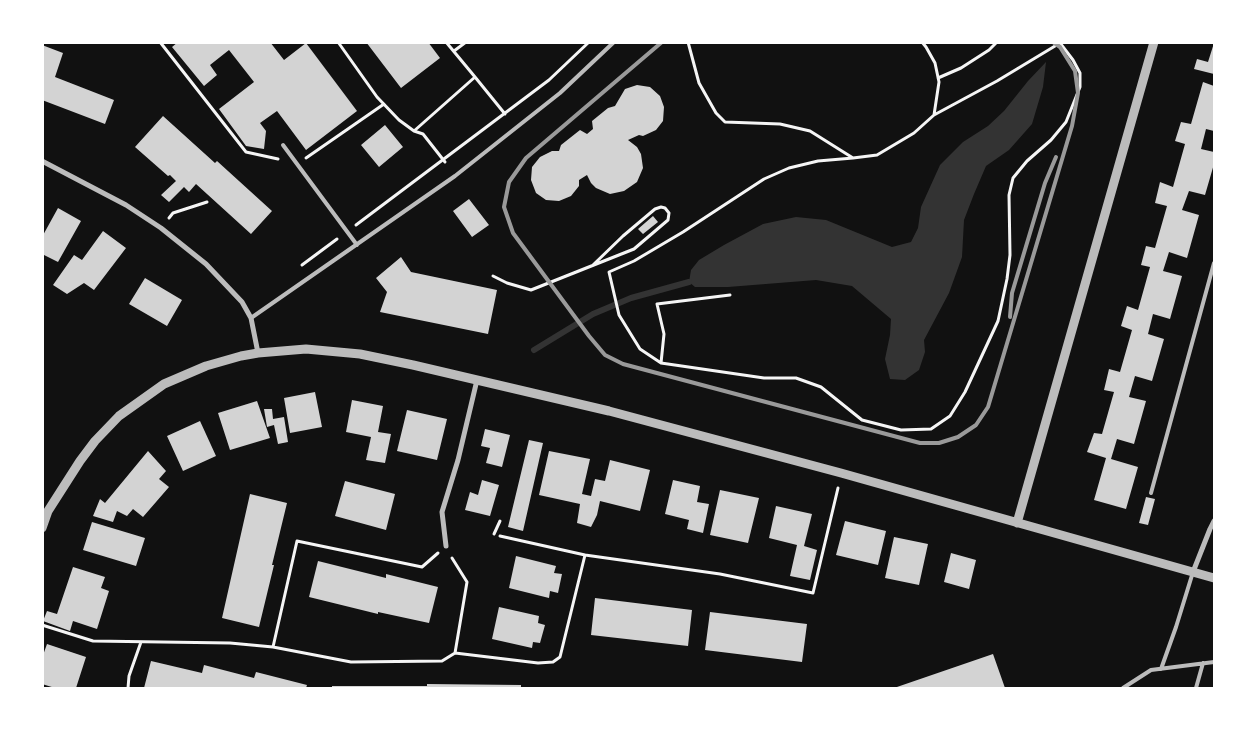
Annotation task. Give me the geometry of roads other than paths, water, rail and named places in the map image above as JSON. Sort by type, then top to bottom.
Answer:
[{"type":"street","points":[[1017,523],[1154,42]]},
{"type":"street","points":[[42,160],[126,205],[161,228],[206,264],[242,302],[251,318],[258,353]]},
{"type":"street","points":[[42,528],[48,511],[95,441],[119,416],[164,384],[206,366],[258,353],[306,349],[360,354],[478,379],[608,411],[841,473],[1214,578]]},
{"type":"street","points":[[446,546],[442,512],[458,460],[478,379]]},
{"type":"street","points":[[1193,572],[1214,521]]},
{"type":"lane","points":[[251,318],[455,176],[560,92],[614,42]]},
{"type":"lane","points":[[283,145],[357,245]]},
{"type":"lane","points":[[1151,493],[1214,263]]},
{"type":"lane","points":[[1161,669],[1193,572]]},
{"type":"lane","points":[[1124,688],[1150,670],[1214,662]]},
{"type":"lane","points":[[1196,688],[1203,664]]},
{"type":"waterway","points":[[534,350],[593,314],[631,298],[689,282]]},
{"type":"railway","points":[[662,42],[526,158],[509,182],[504,207],[513,233],[605,355],[623,364],[920,443],[939,443],[958,437],[976,425],[988,407],[1072,126],[1078,93],[1075,71],[1060,47],[1053,42]]},
{"type":"railway","points":[[1010,317],[1012,293],[1045,183],[1056,157]]}]
